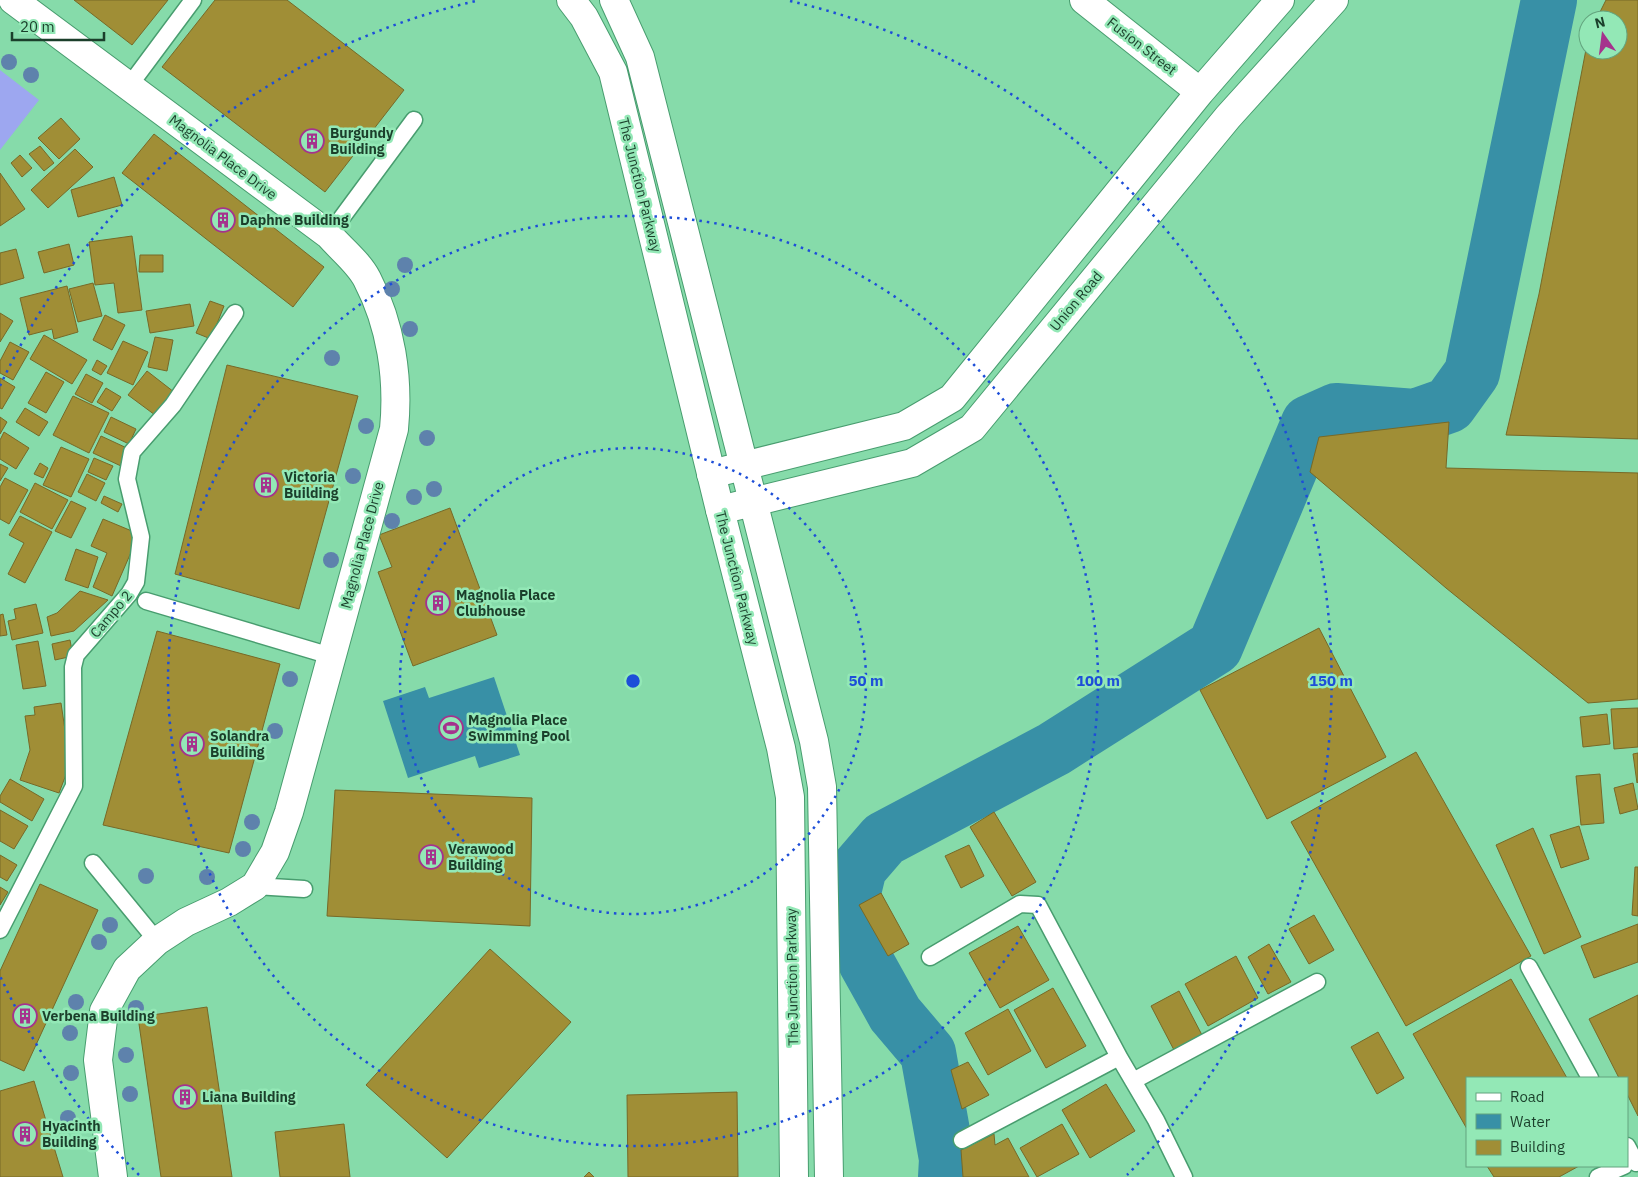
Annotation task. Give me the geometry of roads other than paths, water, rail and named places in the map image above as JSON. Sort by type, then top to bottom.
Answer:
[{"type":"street","name":"Magnolia Place Drive","points":[[13,0],[329,235],[366,277],[386,324],[394,368],[396,404],[394,429],[288,812],[275,852],[255,886],[229,902],[186,922],[157,940],[127,969],[104,1011],[98,1060],[113,1177]]},
{"type":"street","name":"The Junction Parkway","points":[[571,0],[584,17],[613,72],[711,474],[781,748],[790,798],[794,1177]]},
{"type":"street","points":[[614,0],[640,57],[814,741],[822,788],[829,1177]]},
{"type":"street","name":"Fusion Street","points":[[1084,0],[1200,92]]},
{"type":"street","points":[[711,474],[744,464],[904,426],[952,398],[1200,92],[1280,0]]},
{"type":"street","name":"Union Road","points":[[720,510],[754,500],[912,463],[972,428],[1228,117],[1334,0]]},
{"type":"lane","points":[[129,86],[193,0]]},
{"type":"lane","points":[[329,235],[414,120]]},
{"type":"lane","name":"Campo 2","points":[[0,930],[74,786],[73,667],[76,655],[129,594],[136,582],[141,537],[127,479],[132,452],[173,405],[235,313]]},
{"type":"lane","points":[[146,601],[331,656]]},
{"type":"lane","points":[[93,863],[157,940]]},
{"type":"lane","points":[[255,886],[304,890]]},
{"type":"lane","points":[[930,957],[1020,904],[1038,905],[1184,1177]]},
{"type":"lane","points":[[1529,967],[1589,1077]]},
{"type":"lane","points":[[1133,1081],[1317,982]]},
{"type":"lane","points":[[962,1140],[1119,1057]]},
{"type":"lane","points":[[1628,1151],[1631,1165]]},
{"type":"lane","points":[[1598,1177],[1626,1167]]},
{"type":"water","name":"Magnolia Place Swimming Pool","points":[[494,677],[520,755],[479,768],[475,756],[408,778],[383,701],[425,687],[429,698]]},
{"type":"waterway","points":[[946,1177],[947,1159],[928,1053],[895,1014],[866,962],[850,905],[859,868],[884,839],[1054,749],[1215,647],[1309,423],[1336,411],[1415,417],[1449,405],[1472,373],[1549,0]]},
{"type":"place","name":"Burgundy Building","points":[[312,141]]},
{"type":"place","name":"Daphne Building","points":[[223,220]]},
{"type":"place","name":"Victoria Building","points":[[266,485]]},
{"type":"place","name":"Magnolia Place Clubhouse","points":[[438,603]]},
{"type":"place","name":"Magnolia Place Swimming Pool","points":[[451,728]]},
{"type":"place","name":"Solandra Building","points":[[192,744]]},
{"type":"place","name":"Verawood Building","points":[[431,857]]},
{"type":"place","name":"Verbena Building","points":[[25,1016]]},
{"type":"place","name":"Liana Building","points":[[185,1097]]},
{"type":"place","name":"Hyacinth Building","points":[[25,1134]]}]
